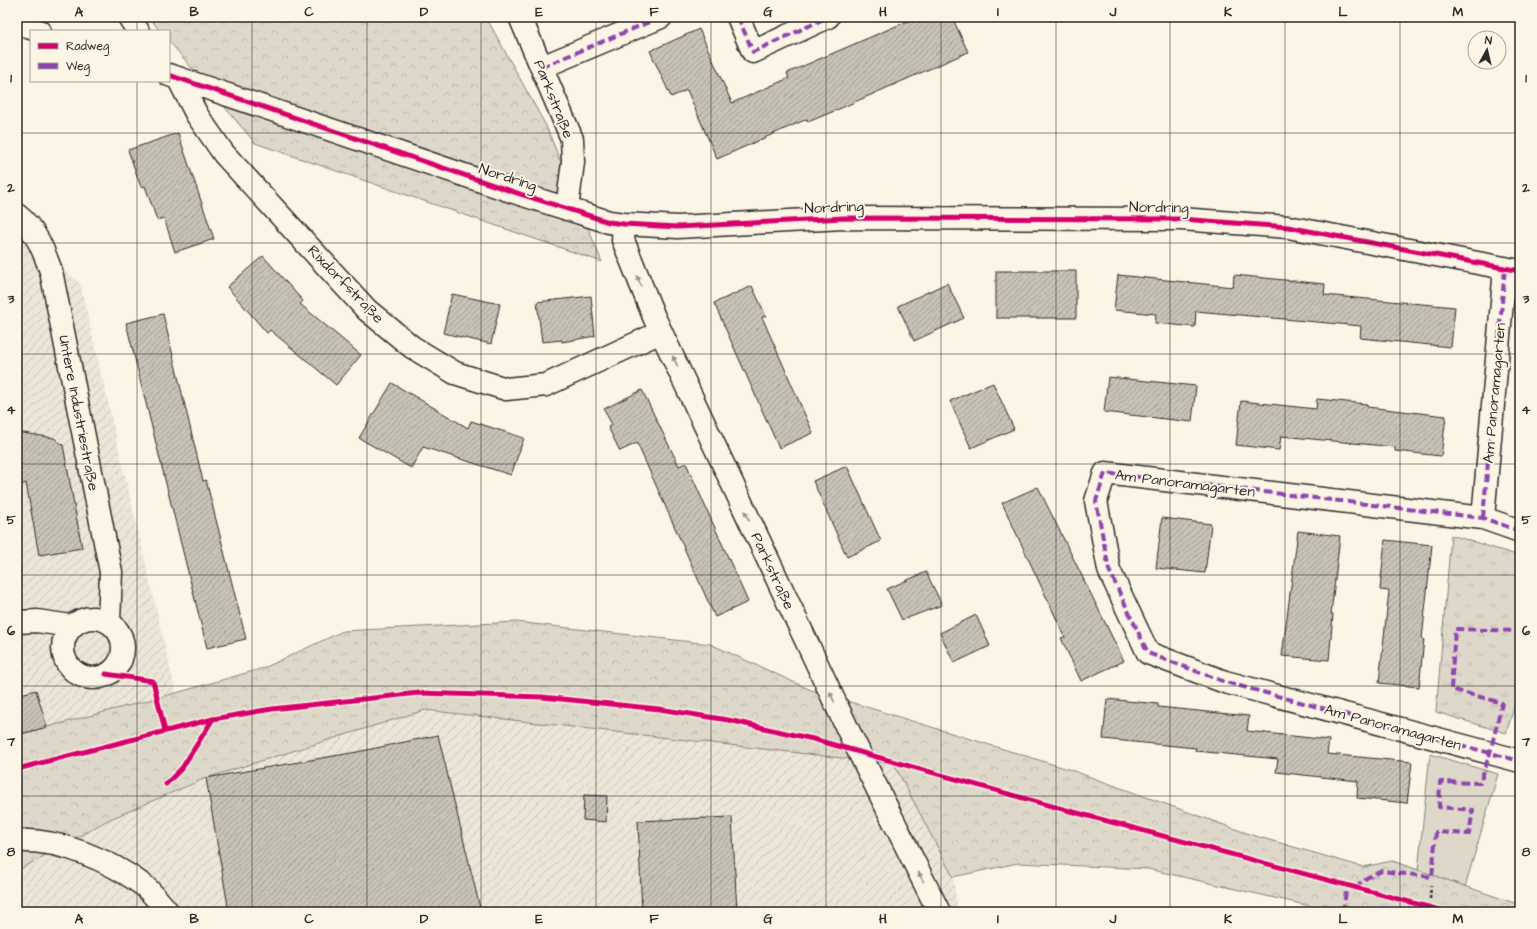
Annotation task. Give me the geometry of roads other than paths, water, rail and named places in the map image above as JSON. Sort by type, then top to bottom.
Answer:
[{"type":"street","points":[[129,17],[137,30]]},
{"type":"street","name":"Parkstraße","points":[[520,17],[572,139],[573,162],[567,209]]},
{"type":"street","points":[[542,68],[661,17]]},
{"type":"street","points":[[738,17],[753,52],[828,17]]},
{"type":"street","points":[[17,23],[37,30]]},
{"type":"street","name":"Nordring","points":[[174,77],[609,222],[678,227],[843,218],[1182,219],[1288,227],[1512,269]]},
{"type":"street","name":"Rixdorfstraße","points":[[174,77],[197,116],[224,154],[367,310],[412,347],[455,373],[506,389],[546,385],[661,332]]},
{"type":"street","name":"Untere Industriestraße","points":[[17,215],[27,222],[41,243],[51,271],[111,572],[108,622]]},
{"type":"street","name":"Parkstraße","points":[[624,224],[623,240],[661,332],[849,732],[939,912]]},
{"type":"street","name":"Am Panoramagarten","points":[[1483,518],[1512,269]]},
{"type":"street","name":"Am Panoramagarten","points":[[1520,531],[1483,518],[1105,473],[1096,501],[1110,570],[1148,653],[1225,682],[1520,761]]},
{"type":"street","points":[[89,618],[99,618],[116,628],[123,645],[122,654],[114,669],[97,677],[88,677],[79,674],[71,668],[66,661],[63,652],[63,643],[71,626],[79,621],[89,618]]},
{"type":"street","points":[[17,622],[37,621],[71,626]]},
{"type":"street","points":[[17,841],[55,845],[88,855],[110,865],[144,886],[168,912]]}]
